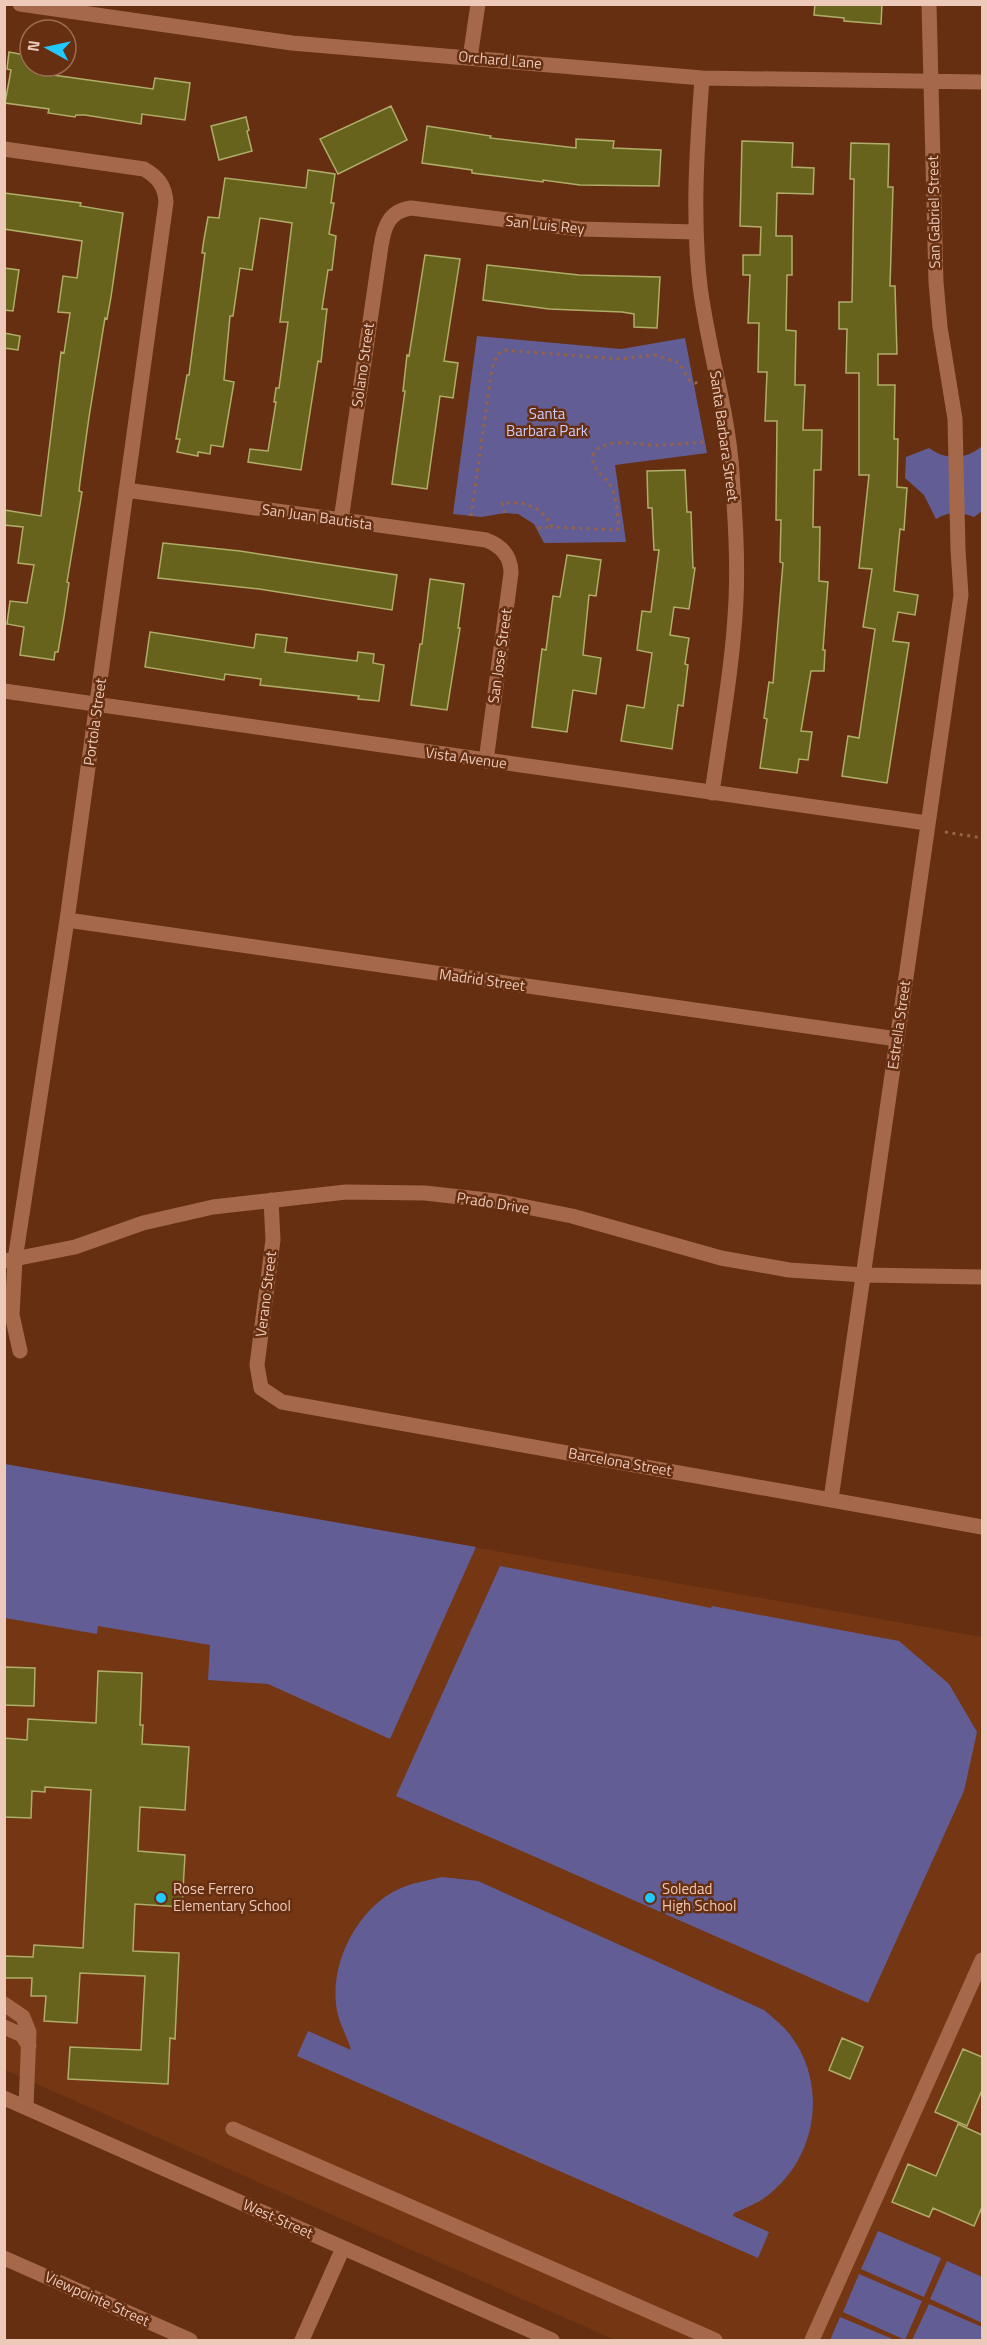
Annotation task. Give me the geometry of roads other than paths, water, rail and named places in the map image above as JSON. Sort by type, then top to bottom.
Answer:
[{"type":"street","name":"Orchard Lane","points":[[20,4],[292,43],[702,78],[982,82]]},
{"type":"street","points":[[470,58],[478,4]]},
{"type":"street","name":"San Gabriel Street","points":[[929,4],[936,282],[945,366],[955,419],[958,550]]},
{"type":"street","name":"Santa Barbara Street","points":[[702,78],[696,177],[696,232],[702,301],[732,470],[737,570],[733,642],[712,794]]},
{"type":"street","name":"Portola Street","points":[[4,149],[132,166],[154,175],[161,183],[165,195],[165,211],[67,920],[10,1261],[12,1315],[20,1351]]},
{"type":"street","name":"San Luis Rey","points":[[395,214],[405,209],[420,209],[579,229],[696,232]]},
{"type":"street","name":"Solano Street","points":[[341,520],[381,246],[385,227],[395,214]]},
{"type":"street","name":"San Juan Bautista","points":[[126,489],[486,540],[494,543],[505,553]]},
{"type":"street","name":"Estrella Street","points":[[831,1500],[961,595],[958,550]]},
{"type":"street","name":"San Jose Street","points":[[486,761],[510,583],[511,564],[505,553]]},
{"type":"street","name":"Vista Avenue","points":[[4,691],[927,823]]},
{"type":"street","name":"Madrid Street","points":[[67,920],[897,1039]]},
{"type":"street","name":"Prado Drive","points":[[10,1261],[75,1247],[143,1223],[213,1207],[346,1192],[425,1193],[496,1201],[572,1216],[721,1258],[789,1270],[864,1275],[982,1277]]},
{"type":"street","name":"Verano Street","points":[[261,1388],[257,1365],[273,1240],[271,1200]]},
{"type":"street","name":"Barcelona Street","points":[[261,1388],[282,1402],[982,1527]]},
{"type":"street","points":[[812,2340],[982,1960]]},
{"type":"street","points":[[4,2004],[23,2017],[29,2032],[26,2108]]},
{"type":"street","points":[[4,2027],[22,2035],[29,2046]]},
{"type":"street","name":"West Street","points":[[4,2098],[552,2340]]},
{"type":"street","points":[[233,2129],[715,2340]]},
{"type":"street","points":[[302,2340],[343,2248]]},
{"type":"street","name":"Viewpointe Street","points":[[4,2258],[190,2340]]},
{"type":"place","name":"Rose Ferrero Elementary School","points":[[161,1898]]},
{"type":"place","name":"Soledad High School","points":[[650,1898]]},
{"type":"park label","name":"Santa Barbara Park","points":[[547,422]]}]
